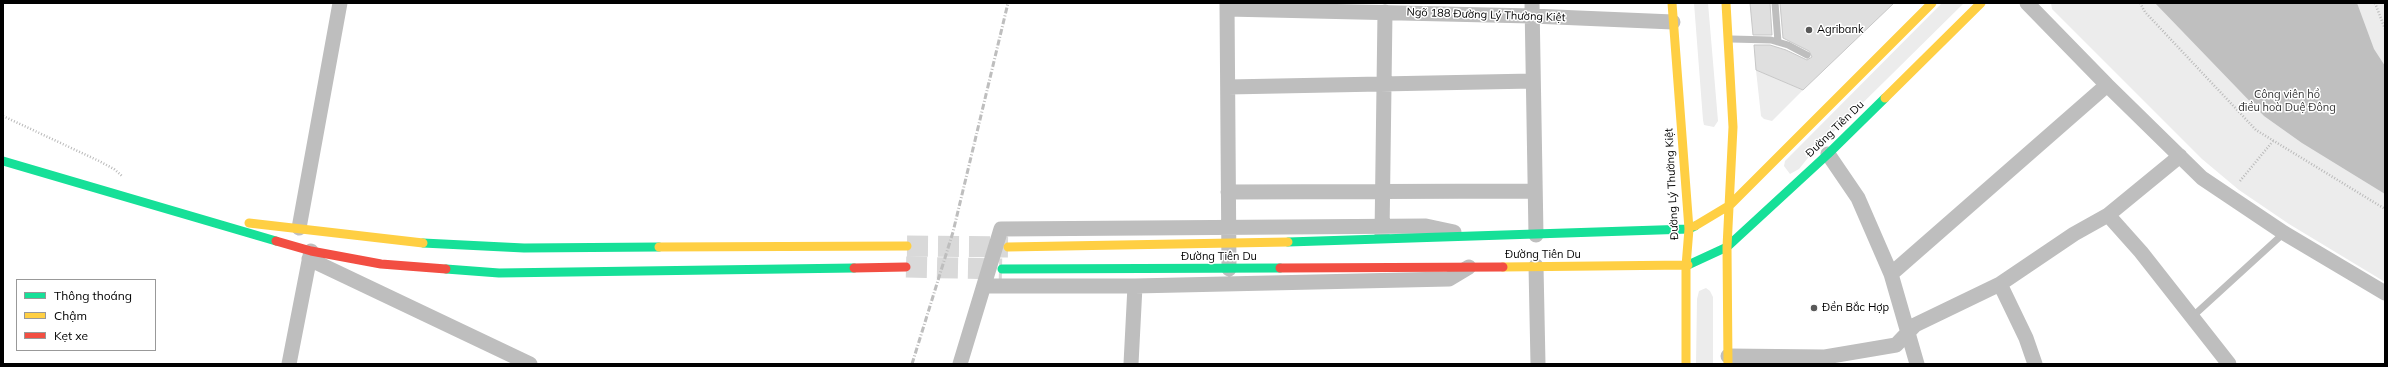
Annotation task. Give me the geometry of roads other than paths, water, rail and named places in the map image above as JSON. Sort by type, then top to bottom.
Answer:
[{"type":"main road","name":"Đường Lý Thường Kiệt","points":[[1672,3],[1689,229],[1686,266],[1686,364]]},
{"type":"main road","points":[[1726,3],[1733,127],[1727,247],[1728,360]]},
{"type":"main road","name":"Đường Tiên Du","points":[[1467,235],[1536,235],[1689,229],[1730,205],[1932,3]]},
{"type":"main road","name":"Đường Tiên Du","points":[[1002,269],[1686,266],[1727,247],[1828,154],[1981,3]]},
{"type":"main road","points":[[3,161],[198,217],[310,255],[381,264],[499,273],[906,267]]},
{"type":"main road","points":[[198,217],[415,243],[524,248],[907,246]]},
{"type":"main road","name":"Đường Tiên Du","points":[[1008,247],[1228,242],[1382,233]]},
{"type":"street","points":[[299,228],[340,3]]},
{"type":"street","points":[[2027,3],[2107,85],[2202,178],[2284,233],[2385,293]]},
{"type":"street","points":[[1227,6],[1229,269]]},
{"type":"street","name":"Ngõ 188 Đường Lý Thường Kiệt","points":[[1227,6],[1304,7],[1385,12],[1463,9],[1532,9],[1673,22]]},
{"type":"street","points":[[1532,9],[1536,235]]},
{"type":"street","points":[[1382,233],[1385,12]]},
{"type":"street","points":[[1228,87],[1533,81]]},
{"type":"street","points":[[1891,274],[2107,85]]},
{"type":"street","points":[[1828,154],[1858,198],[1891,274],[1907,334],[1917,364]]},
{"type":"street","points":[[1728,360],[1818,361],[1896,345],[1915,325],[1937,316],[2000,284],[2074,234],[2108,214],[2180,156]]},
{"type":"street","points":[[1228,192],[1535,191]]},
{"type":"street","points":[[2108,214],[2229,364]]},
{"type":"street","points":[[960,364],[1001,229],[1229,226],[1382,233],[1426,226],[1467,235]]},
{"type":"street","points":[[289,364],[310,255],[530,364]]},
{"type":"street","points":[[1536,266],[1538,364]]},
{"type":"street","points":[[984,286],[1135,286],[1449,280],[1468,267]]},
{"type":"street","points":[[2000,284],[2026,338],[2035,364]]},
{"type":"street","points":[[1131,364],[1135,286]]},
{"type":"lane","points":[[1775,3],[1778,42]]},
{"type":"lane","points":[[1728,39],[1762,39],[1778,42],[1807,55]]},
{"type":"lane","points":[[2192,317],[2284,233]]},
{"type":"tunnel","points":[[907,246],[1008,247]]},
{"type":"tunnel","points":[[906,267],[1002,269]]},
{"type":"railway","points":[[912,364],[953,232],[1008,3]]},
{"type":"place","name":"Agribank","points":[[1809,30]]},
{"type":"place","name":"Đền Bắc Hợp","points":[[1814,308]]},
{"type":"park label","name":"Công viên hồ điều hoà Duệ Đông","points":[[2287,101]]}]
